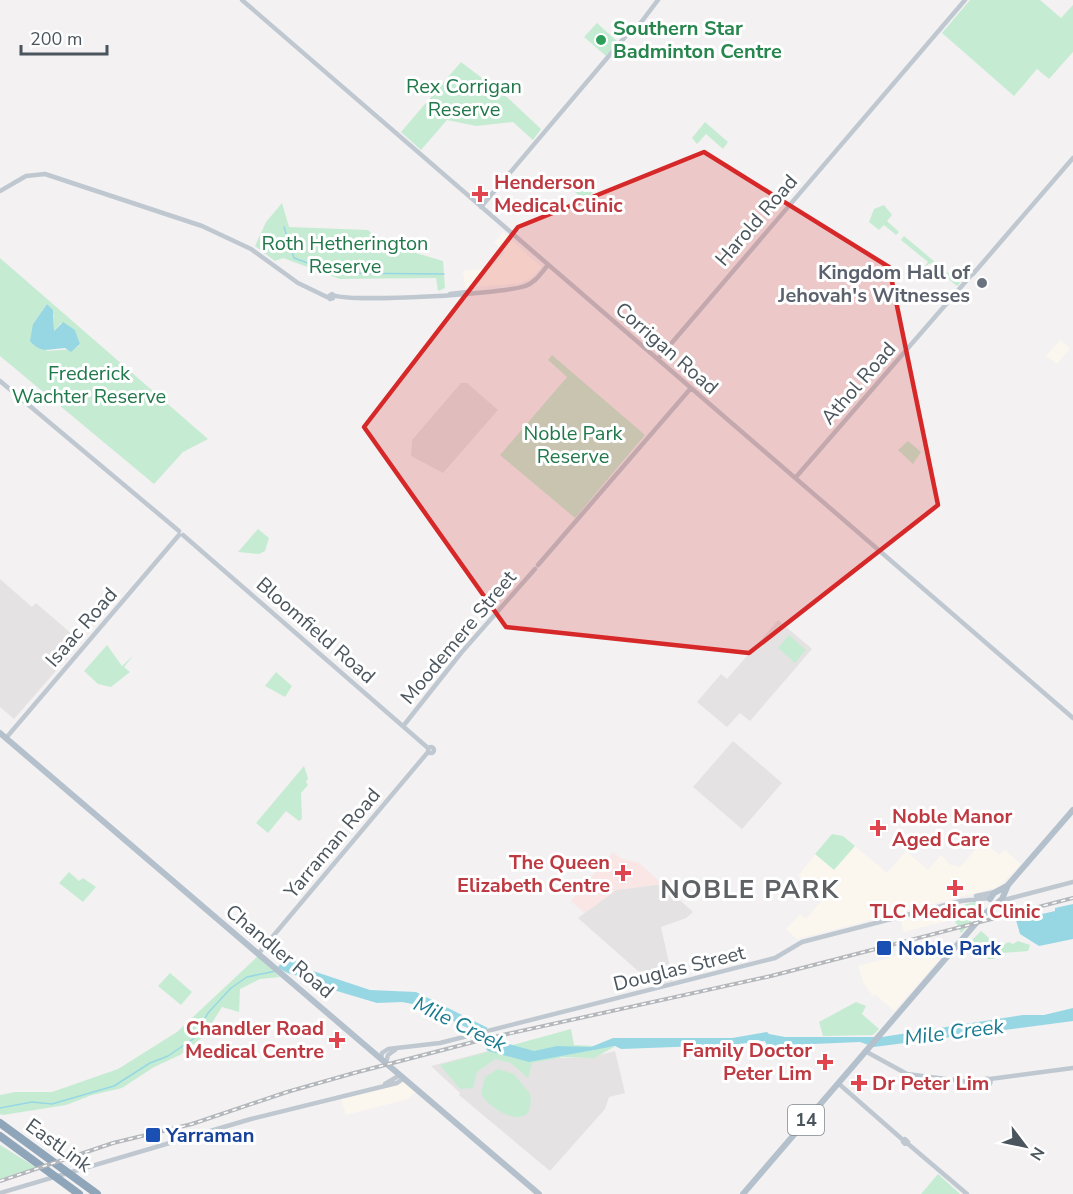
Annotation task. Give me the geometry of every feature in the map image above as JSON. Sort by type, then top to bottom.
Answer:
[{"type":"highway","name":"EastLink","points":[[1,1123],[98,1194]]},
{"type":"highway","name":"EastLink","points":[[0,1136],[79,1194]]},
{"type":"main road","name":"Corrigan Road","points":[[242,0],[1073,718]]},
{"type":"main road","points":[[481,207],[658,0]]},
{"type":"main road","name":"Harold Road","points":[[657,359],[965,0]]},
{"type":"main road","name":"Athol Road","points":[[796,477],[1073,158]]},
{"type":"main road","points":[[0,192],[9,184],[29,177],[50,176],[202,226],[256,251],[305,287],[331,297],[449,294],[525,286],[548,265]]},
{"type":"main road","name":"Bloomfield Road","points":[[0,381],[404,725],[428,750]]},
{"type":"main road","name":"Moodemere Street","points":[[404,725],[461,653],[691,388]]},
{"type":"main road","name":"Isaac Road","points":[[3,735],[180,534]]},
{"type":"main road","name":"Chandler Road","points":[[3,735],[538,1194]]},
{"type":"main road","name":"Yarraman Road","points":[[258,954],[428,750]]},
{"type":"main road","name":"14","points":[[743,1194],[1073,810]]},
{"type":"main road","points":[[990,899],[1000,896],[1016,897],[1073,882]]},
{"type":"main road","name":"Douglas Street","points":[[965,900],[1000,896]]},
{"type":"main road","points":[[981,898],[985,902],[984,912]]},
{"type":"main road","name":"14","points":[[984,912],[990,899]]},
{"type":"main road","name":"Douglas Street","points":[[371,1050],[396,1049],[473,1034],[751,965],[775,958],[802,942],[965,900],[990,899]]},
{"type":"main road","name":"Douglas Street","points":[[383,1060],[396,1049]]},
{"type":"main road","points":[[867,1049],[907,1074],[974,1082],[987,1082],[1073,1068]]},
{"type":"main road","points":[[383,1060],[382,1053],[388,1050]]},
{"type":"main road","points":[[0,1193],[251,1119],[383,1085],[402,1076]]},
{"type":"main road","points":[[838,1083],[967,1194]]},
{"type":"highlighted area","points":[[704,152],[889,267],[938,505],[749,653],[506,627],[364,427],[518,227]]},
{"type":"shaded area","points":[[503,232],[541,267],[531,278],[520,283],[465,288],[463,271],[491,268],[505,252],[494,243]]},
{"type":"shaded area","points":[[1060,340],[1070,348],[1057,364],[1046,356]]},
{"type":"shaded area","points":[[461,383],[467,383],[498,410],[443,473],[411,456],[412,440]]},
{"type":"shaded area","points":[[0,579],[32,607],[36,603],[81,642],[14,719],[0,707]]},
{"type":"shaded area","points":[[778,620],[812,649],[750,721],[740,713],[727,727],[697,702],[721,674],[727,679]]},
{"type":"shaded area","points":[[733,741],[782,783],[742,829],[693,787]]},
{"type":"shaded area","points":[[832,834],[843,836],[887,873],[906,851],[928,870],[941,855],[951,865],[960,867],[983,841],[999,855],[1005,850],[1021,864],[999,887],[797,939],[786,929],[800,914],[806,919],[822,900],[798,876]]},
{"type":"shaded area","name":"The Queen Elizabeth Centre","points":[[613,852],[620,858],[639,863],[662,884],[616,890],[585,913],[571,901]]},
{"type":"shaded area","points":[[662,884],[693,912],[686,918],[661,927],[673,981],[655,986],[578,918],[616,890]]},
{"type":"shaded area","points":[[963,905],[966,916],[904,932],[901,921]]},
{"type":"shaded area","points":[[925,948],[939,960],[894,1011],[875,994],[873,996],[863,982],[858,966]]},
{"type":"shaded area","points":[[492,1050],[533,1059],[592,1057],[615,1051],[625,1093],[609,1097],[605,1109],[550,1171],[459,1095],[460,1093],[431,1066]]},
{"type":"shaded area","points":[[405,1082],[415,1092],[408,1099],[346,1115],[341,1099]]},
{"type":"green space","points":[[970,0],[1040,0],[1061,18],[1073,5],[1073,52],[1049,79],[1037,69],[1014,96],[942,33]]},
{"type":"green space","name":"Southern Star Badminton Centre","points":[[597,23],[618,42],[606,56],[584,37]]},
{"type":"green space","name":"Rex Corrigan Reserve","points":[[461,62],[508,98],[541,129],[533,140],[513,122],[476,126],[447,120],[421,150],[401,132]]},
{"type":"green space","points":[[705,122],[728,142],[723,149],[706,134],[697,144],[692,138]]},
{"type":"green space","points":[[578,175],[598,186],[585,201],[574,191],[584,180]]},
{"type":"green space","name":"Roth Hetherington Reserve","points":[[282,203],[289,227],[368,230],[382,243],[443,261],[445,288],[438,291],[436,278],[340,279],[283,258],[275,261],[255,246],[266,222]]},
{"type":"green space","points":[[884,205],[892,215],[887,221],[899,232],[896,235],[884,225],[879,230],[869,222],[874,209]]},
{"type":"green space","points":[[904,236],[960,283],[957,286],[930,263],[924,268],[928,262],[901,240]]},
{"type":"green space","name":"Frederick Wachter Reserve","points":[[0,258],[208,439],[183,452],[154,484],[0,356]],"holes":[[[47,304],[54,315],[54,331],[61,323],[75,330],[80,345],[74,349],[47,351],[33,324]]]},
{"type":"green space","name":"Noble Park Reserve","points":[[552,355],[645,435],[575,518],[500,455],[567,377],[548,360]]},
{"type":"green space","points":[[908,441],[921,452],[913,464],[898,450]]},
{"type":"green space","points":[[258,529],[269,538],[265,551],[259,554],[238,552]]},
{"type":"green space","points":[[789,635],[806,650],[795,663],[778,648]]},
{"type":"green space","points":[[107,645],[122,666],[133,656],[124,667],[130,672],[111,687],[98,684],[84,671]]},
{"type":"green space","points":[[276,672],[292,686],[285,697],[265,686]]},
{"type":"green space","points":[[304,766],[308,785],[301,793],[302,819],[299,821],[286,811],[268,833],[256,823]]},
{"type":"green space","points":[[832,834],[843,836],[855,846],[834,870],[815,854]]},
{"type":"green space","points":[[69,872],[79,881],[83,878],[96,887],[83,902],[59,883]]},
{"type":"green space","points":[[982,900],[984,909],[961,933],[954,919],[966,916],[963,905]]},
{"type":"green space","points":[[981,931],[989,938],[990,950],[998,953],[994,959],[988,959],[967,945]]},
{"type":"green space","points":[[1018,941],[1030,945],[1028,951],[1002,953],[998,949],[1008,942],[1013,944]]},
{"type":"green space","points":[[258,956],[280,977],[260,979],[240,989],[239,1012],[222,1007],[203,1037],[180,1055],[154,1067],[122,1088],[92,1095],[66,1105],[0,1114],[0,1095],[15,1092],[52,1092],[118,1069],[177,1032]]},
{"type":"green space","points":[[170,973],[192,992],[181,1005],[158,986]]},
{"type":"green space","points":[[856,1002],[866,1006],[862,1014],[879,1029],[873,1035],[823,1036],[819,1022]]},
{"type":"green space","points":[[571,1029],[574,1045],[614,1047],[594,1058],[563,1057],[532,1063],[528,1078],[511,1063],[495,1059],[477,1072],[473,1088],[460,1089],[440,1065]]},
{"type":"green space","points":[[498,1069],[514,1074],[530,1094],[527,1114],[521,1117],[504,1113],[495,1108],[481,1094],[485,1077]]},
{"type":"green space","points":[[0,1145],[37,1168],[0,1179]]},
{"type":"green space","points":[[938,1174],[960,1194],[921,1194]]},
{"type":"water","points":[[47,304],[53,310],[54,331],[63,322],[75,330],[80,344],[71,352],[65,348],[50,350],[38,348],[30,341],[33,324]]},
{"type":"water","points":[[1073,904],[1073,939],[1039,946],[1020,934],[1016,920],[1055,911],[1055,908]]},
{"type":"water","points":[[288,955],[304,968],[370,990],[416,992],[488,1028],[484,1030],[502,1042],[534,1051],[557,1046],[591,1047],[613,1038],[732,1038],[767,1032],[785,1037],[882,1037],[1023,1015],[1044,1015],[1073,1008],[1073,1021],[874,1047],[860,1042],[767,1046],[765,1041],[729,1045],[621,1049],[615,1046],[529,1062],[488,1051],[486,1049],[491,1045],[473,1032],[470,1033],[470,1029],[418,1005],[402,1002],[377,1003],[310,983],[309,979],[278,967]]},
{"type":"waterway","points":[[284,227],[294,258],[335,273],[444,274]]},
{"type":"waterway","name":"Mile Creek","points":[[0,1108],[32,1102],[52,1104],[114,1086],[150,1063],[168,1056],[193,1039],[208,1013],[231,988],[247,977],[276,971]]},
{"type":"railway","points":[[0,1181],[113,1143],[192,1124],[287,1092],[354,1073],[489,1038],[771,976],[1073,898]]},
{"type":"place","name":"Southern Star Badminton Centre","points":[[601,40]]},
{"type":"place","name":"Henderson Medical Clinic","points":[[480,194]]},
{"type":"place","name":"Kingdom Hall of Jehovah's Witnesses","points":[[982,283]]},
{"type":"place","name":"Noble Manor Aged Care","points":[[878,828]]},
{"type":"place","name":"The Queen Elizabeth Centre","points":[[623,873]]},
{"type":"place","name":"TLC Medical Clinic","points":[[955,888]]},
{"type":"place","name":"Noble Park","points":[[884,948]]},
{"type":"place","name":"Chandler Road Medical Centre","points":[[337,1040]]},
{"type":"place","name":"Family Doctor Peter Lim","points":[[825,1062]]},
{"type":"place","name":"Dr Peter Lim","points":[[859,1083]]},
{"type":"place","name":"Yarraman","points":[[153,1135]]},
{"type":"district","name":"NOBLE PARK","points":[[750,889]]}]
